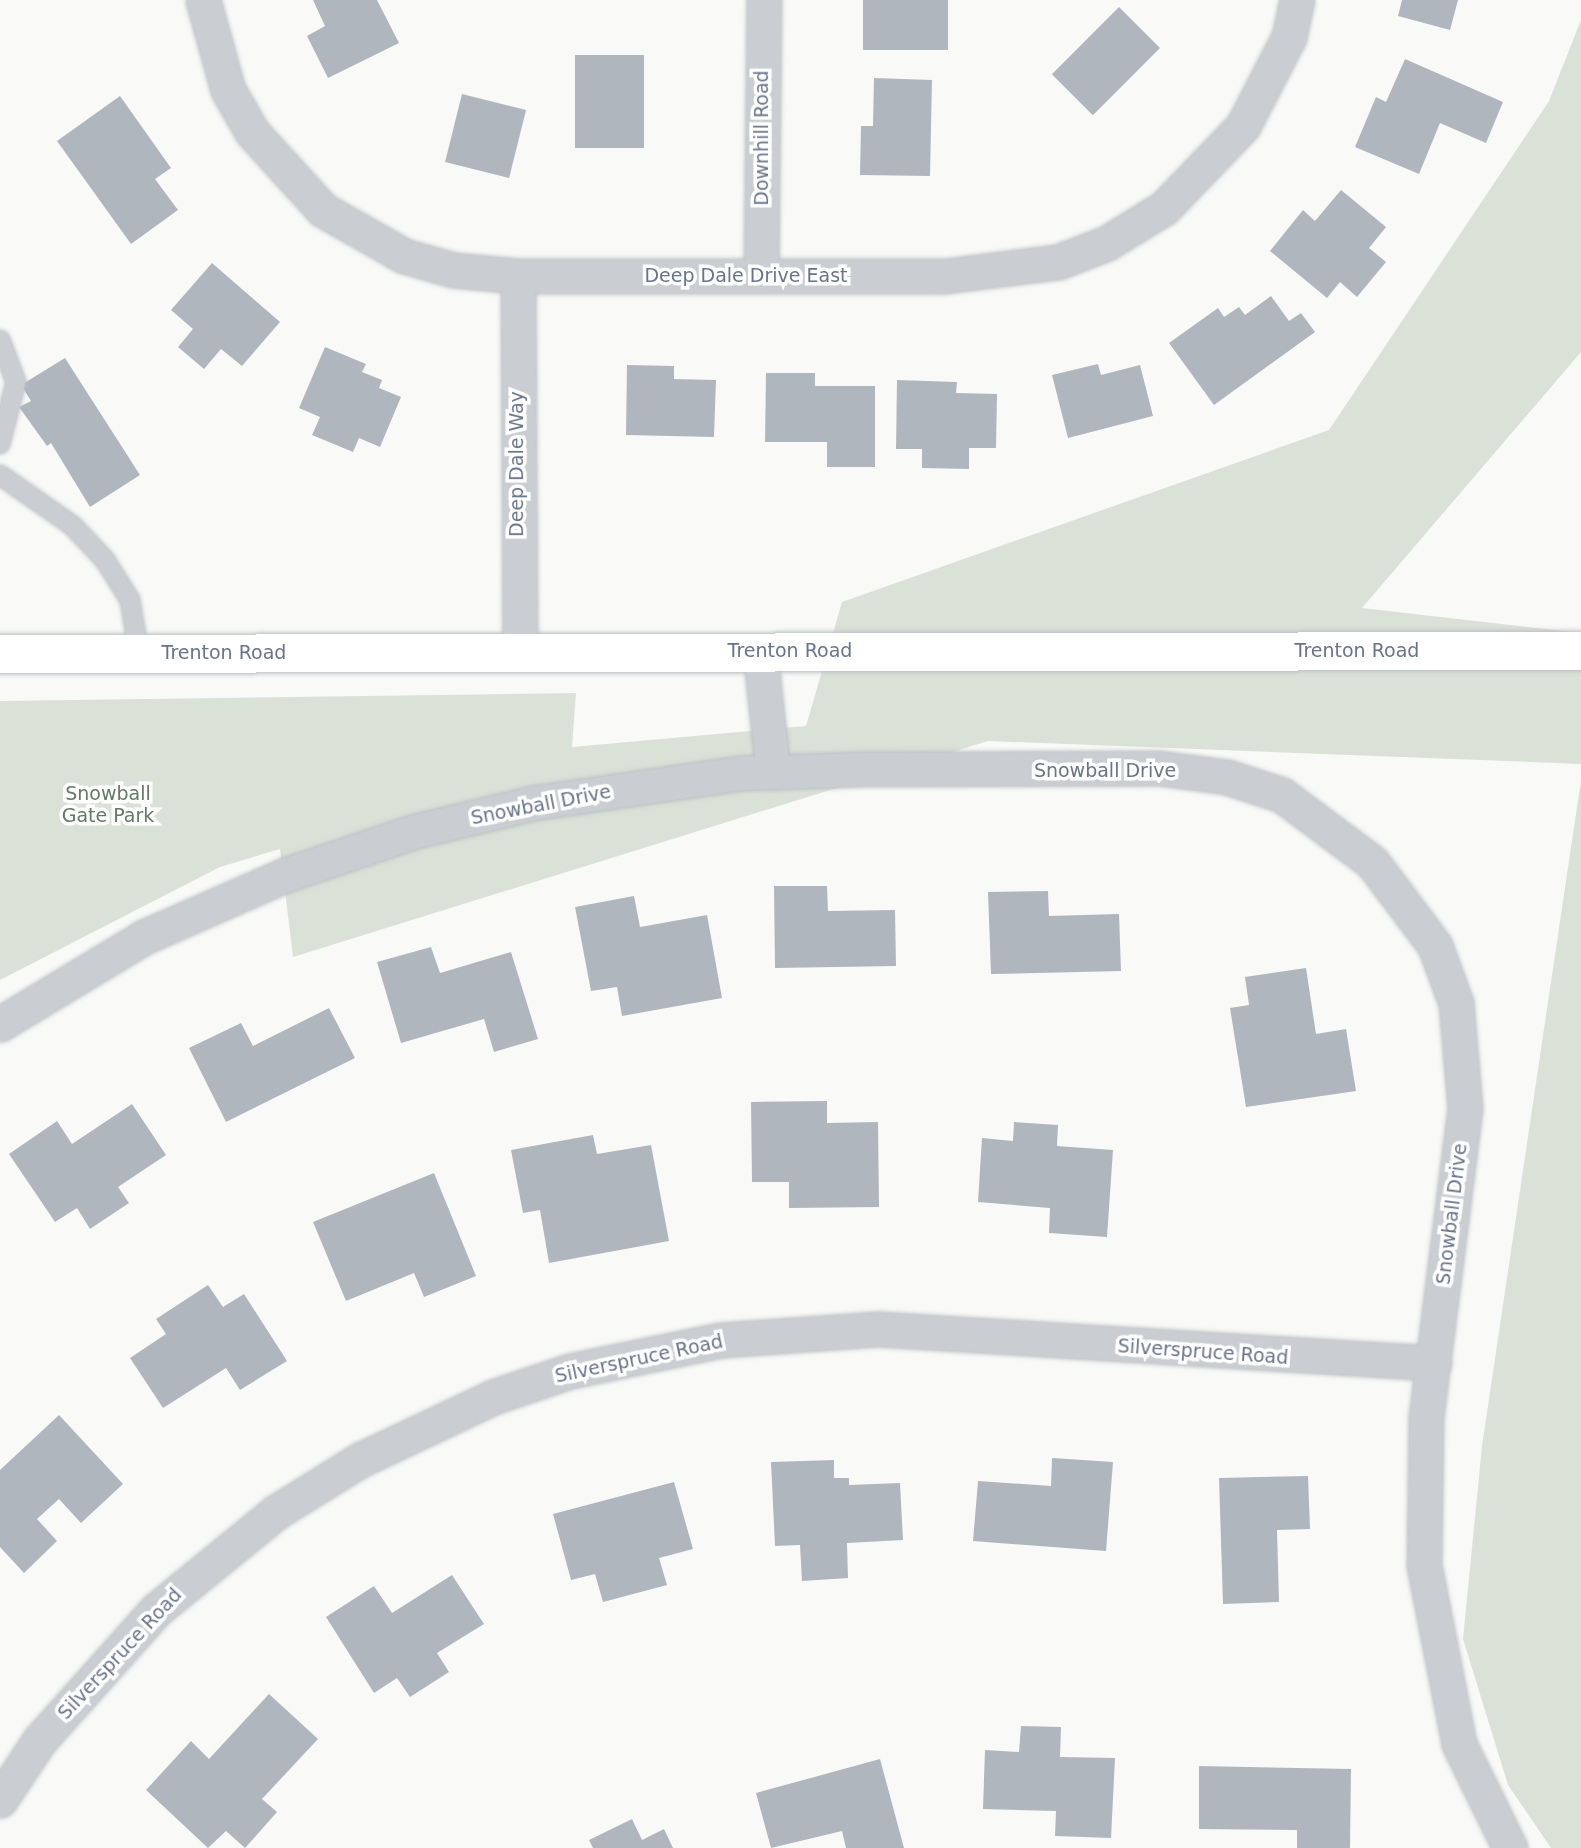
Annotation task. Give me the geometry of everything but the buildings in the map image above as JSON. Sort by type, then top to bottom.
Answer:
[{"type":"main road","name":"Trenton Road","points":[[0,654],[1581,651]]},
{"type":"street","name":"Deep Dale Drive East","points":[[203,0],[228,90],[252,132],[323,210],[404,256],[453,270],[518,276],[1011,272],[1107,243],[1164,208],[1243,126],[1289,37],[1297,0]]},
{"type":"street","name":"Downhill Road","points":[[761,276],[764,0]]},
{"type":"street","name":"Deep Dale Way","points":[[518,276],[520,651]]},
{"type":"street","points":[[760,651],[773,772]]},
{"type":"street","name":"Snowball Drive","points":[[0,1024],[144,937],[285,874],[416,831],[533,803],[773,772],[1159,768],[1227,777],[1282,795],[1335,828],[1418,919],[1456,1003],[1465,1108],[1426,1418],[1424,1565],[1435,1645],[1459,1744],[1510,1848]]},
{"type":"street","name":"Silverspruce Road","points":[[0,1800],[38,1741],[156,1610],[244,1536],[360,1460],[493,1397],[570,1371],[722,1340],[878,1329],[1434,1363]]},
{"type":"lane","points":[[0,340],[16,383],[0,444]]},
{"type":"lane","points":[[0,475],[73,526],[105,560],[130,600],[139,654]]},
{"type":"green space","name":"Snowball Gate Park","points":[[1581,20],[1581,352],[1362,608],[1581,633],[1581,764],[988,741],[293,957],[280,849],[220,867],[0,980],[0,701],[576,693],[572,747],[806,726],[842,602],[1329,430],[1549,101]]},
{"type":"green space","points":[[1581,780],[1581,1848],[1551,1848],[1508,1785],[1463,1639],[1482,1446]]}]
